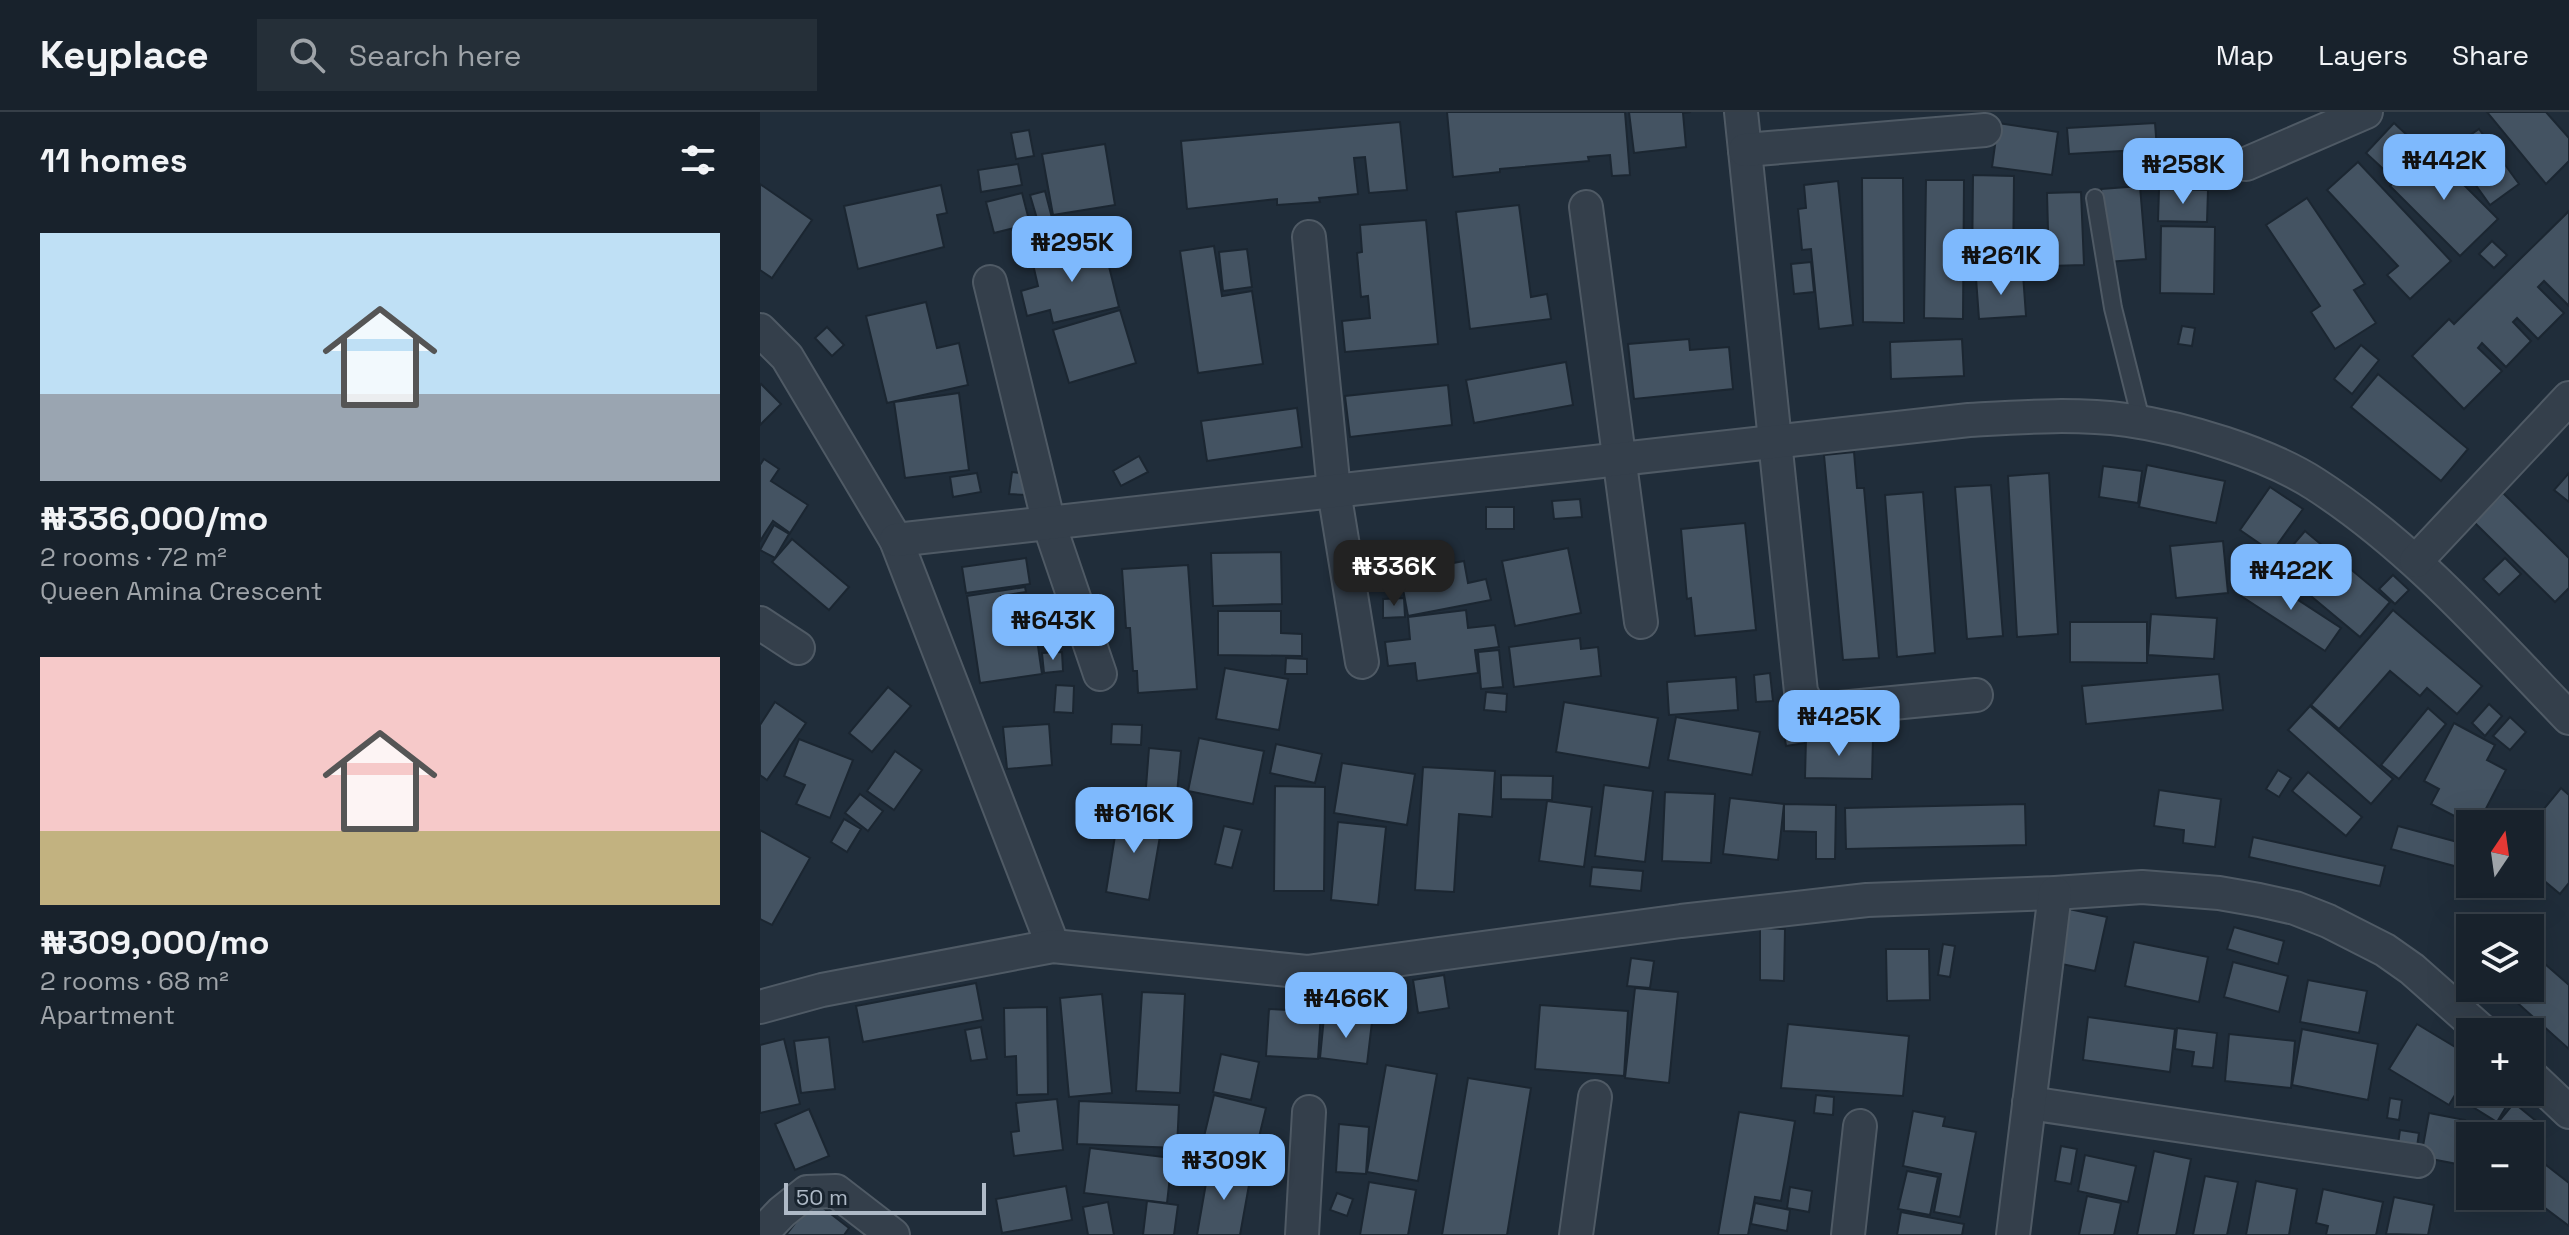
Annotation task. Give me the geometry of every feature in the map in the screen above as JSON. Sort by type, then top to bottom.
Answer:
[{"type":"street","points":[[1741,112],[1801,692],[1807,704],[1819,710],[1976,695]]},
{"type":"street","points":[[2246,164],[2366,112]]},
{"type":"street","points":[[1745,150],[1985,130]]},
{"type":"street","points":[[1586,207],[1641,622]]},
{"type":"street","points":[[1309,237],[1334,491],[1362,662]]},
{"type":"street","points":[[990,282],[1049,524],[1100,674]]},
{"type":"street","points":[[760,330],[787,357],[896,540],[1053,946]]},
{"type":"street","points":[[2416,561],[2569,398]]},
{"type":"street","points":[[896,540],[1969,420],[2049,415],[2127,420],[2190,435],[2281,466],[2314,483],[2373,525],[2416,561],[2569,718]]},
{"type":"street","points":[[760,623],[798,648]]},
{"type":"street","points":[[760,1007],[822,990],[1053,946],[1307,972],[1665,923],[1867,900],[2142,887],[2219,893],[2295,908],[2328,921],[2385,950],[2412,969],[2467,1018]]},
{"type":"street","points":[[2013,1235],[2055,893]]},
{"type":"street","points":[[2544,1088],[2569,1112]]},
{"type":"street","points":[[1576,1235],[1595,1097]]},
{"type":"street","points":[[2029,1103],[2418,1161]]},
{"type":"street","points":[[1302,1235],[1309,1112]]},
{"type":"street","points":[[1848,1235],[1860,1126]]},
{"type":"street","points":[[760,1235],[807,1192],[836,1191],[893,1235]]},
{"type":"lane","points":[[2095,198],[2113,308],[2142,424]]},
{"type":"building","points":[[1447,112],[1625,112],[1630,175],[1612,176],[1610,155],[1588,157],[1589,161],[1500,169],[1500,172],[1453,177]]},
{"type":"building","points":[[1629,112],[1691,112],[1683,113],[1686,147],[1634,153]]},
{"type":"building","points":[[2487,112],[2546,112],[2569,138],[2569,161],[2546,184]]},
{"type":"building","points":[[1400,122],[1407,190],[1369,193],[1365,157],[1354,158],[1358,194],[1319,198],[1320,202],[1277,205],[1277,199],[1187,209],[1181,141]]},
{"type":"building","points":[[1998,123],[2058,132],[2052,175],[1992,167]]},
{"type":"building","points":[[2155,123],[2157,149],[2069,154],[2067,128]]},
{"type":"building","points":[[2394,123],[2422,149],[2394,179],[2366,153]]},
{"type":"building","points":[[2479,129],[2519,184],[2490,205],[2450,149]]},
{"type":"building","points":[[1029,130],[1034,156],[1016,159],[1011,133]]},
{"type":"building","points":[[1105,144],[1115,205],[1053,215],[1042,154]]},
{"type":"building","points":[[2428,149],[2498,219],[2460,256],[2390,186]]},
{"type":"building","points":[[2160,157],[2207,161],[2205,189],[2158,185]]},
{"type":"building","points":[[2358,162],[2451,261],[2410,299],[2387,275],[2398,266],[2327,190]]},
{"type":"building","points":[[1018,164],[1022,185],[981,192],[978,170]]},
{"type":"building","points":[[1973,175],[2014,176],[2013,273],[1972,272]]},
{"type":"building","points":[[1862,178],[1903,178],[1904,323],[1863,322]]},
{"type":"building","points":[[1926,180],[1964,180],[1963,319],[1924,318]]},
{"type":"building","points":[[1838,181],[1853,325],[1819,329],[1811,249],[1802,250],[1798,209],[1806,208],[1804,185]]},
{"type":"building","points":[[760,184],[812,220],[772,278],[760,270]]},
{"type":"building","points":[[941,185],[947,213],[937,215],[944,247],[858,269],[844,206]]},
{"type":"building","points":[[2140,186],[2146,259],[2107,262],[2101,189]]},
{"type":"building","points":[[2159,189],[2208,190],[2207,222],[2158,221]]},
{"type":"building","points":[[1045,191],[1052,218],[1038,222],[1030,195]]},
{"type":"building","points":[[2081,192],[2084,265],[2049,266],[2047,193]]},
{"type":"building","points":[[1022,193],[1030,224],[994,233],[986,202]]},
{"type":"building","points":[[2307,198],[2365,284],[2354,290],[2376,323],[2335,349],[2311,312],[2320,306],[2266,225]]},
{"type":"building","points":[[1519,205],[1531,297],[1547,294],[1551,319],[1470,329],[1456,212]]},
{"type":"building","points":[[2569,211],[2569,306],[2544,281],[2538,287],[2564,313],[2538,339],[2517,318],[2513,322],[2531,341],[2506,367],[2482,343],[2478,348],[2502,371],[2464,409],[2412,356],[2449,319],[2454,324]]},
{"type":"building","points":[[1426,220],[1438,344],[1345,352],[1342,321],[1370,318],[1368,296],[1361,297],[1357,253],[1362,252],[1360,225]]},
{"type":"building","points":[[2161,226],[2215,227],[2214,294],[2160,293]]},
{"type":"building","points":[[2492,241],[2507,255],[2494,268],[2479,254]]},
{"type":"building","points":[[1103,242],[1119,307],[1053,323],[1050,310],[1027,316],[1021,291],[1038,286],[1032,260]]},
{"type":"building","points":[[1214,246],[1222,296],[1252,291],[1263,364],[1198,373],[1180,251]]},
{"type":"building","points":[[1247,249],[1252,287],[1223,291],[1219,252]]},
{"type":"building","points":[[1811,262],[1814,292],[1794,294],[1791,264]]},
{"type":"building","points":[[2023,274],[2026,316],[1979,319],[1976,278]]},
{"type":"building","points":[[926,302],[937,348],[959,343],[968,385],[887,403],[866,316]]},
{"type":"building","points":[[1120,310],[1136,363],[1069,383],[1053,330]]},
{"type":"building","points":[[2182,326],[2195,328],[2192,346],[2178,344]]},
{"type":"building","points":[[827,327],[844,345],[832,356],[815,338]]},
{"type":"building","points":[[1689,339],[1690,350],[1729,347],[1733,389],[1634,399],[1628,344]]},
{"type":"building","points":[[1962,339],[1964,376],[1891,379],[1890,342]]},
{"type":"building","points":[[2361,345],[2379,360],[2352,394],[2334,379]]},
{"type":"building","points":[[1566,362],[1573,405],[1474,423],[1466,380]]},
{"type":"building","points":[[2378,374],[2468,449],[2441,481],[2351,407]]},
{"type":"building","points":[[760,385],[781,404],[760,425]]},
{"type":"building","points":[[1448,385],[1452,425],[1350,437],[1345,396]]},
{"type":"building","points":[[959,393],[969,470],[905,478],[894,402]]},
{"type":"building","points":[[1297,408],[1302,447],[1207,461],[1201,421]]},
{"type":"building","points":[[1854,452],[1857,488],[1864,488],[1879,658],[1843,660],[1824,455]]},
{"type":"building","points":[[1139,456],[1148,472],[1121,486],[1113,471]]},
{"type":"building","points":[[764,459],[779,469],[771,481],[808,505],[790,533],[773,521],[760,541],[760,465]]},
{"type":"building","points":[[2147,465],[2225,481],[2216,523],[2139,507]]},
{"type":"building","points":[[2103,466],[2142,471],[2138,503],[2099,497]]},
{"type":"building","points":[[1012,472],[1028,474],[1026,495],[1009,494]]},
{"type":"building","points":[[977,473],[981,492],[953,497],[950,477]]},
{"type":"building","points":[[2049,473],[2058,634],[2017,637],[2008,476]]},
{"type":"building","points":[[2569,473],[2569,502],[2554,490]]},
{"type":"building","points":[[1991,485],[2003,636],[1967,639],[1955,487]]},
{"type":"building","points":[[2270,487],[2303,509],[2272,552],[2240,530]]},
{"type":"building","points":[[1923,492],[1935,653],[1897,657],[1885,495]]},
{"type":"building","points":[[2503,493],[2569,558],[2569,588],[2555,602],[2474,522]]},
{"type":"building","points":[[1580,499],[1582,517],[1554,519],[1552,501]]},
{"type":"building","points":[[1486,507],[1514,507],[1514,529],[1486,529]]},
{"type":"building","points":[[1745,523],[1756,630],[1695,636],[1691,598],[1687,599],[1681,529]]},
{"type":"building","points":[[774,525],[789,534],[775,558],[760,550]]},
{"type":"building","points":[[2305,531],[2390,602],[2360,637],[2275,566]]},
{"type":"building","points":[[792,539],[849,587],[829,610],[772,562]]},
{"type":"building","points":[[2223,541],[2228,593],[2176,598],[2170,546]]},
{"type":"building","points":[[1568,548],[1581,613],[1515,626],[1502,561]]},
{"type":"building","points":[[1281,552],[1282,604],[1213,606],[1211,553]]},
{"type":"building","points":[[1026,558],[1030,584],[966,593],[962,567]]},
{"type":"building","points":[[2505,558],[2521,574],[2499,595],[2483,579]]},
{"type":"building","points":[[1464,561],[1468,583],[1486,579],[1491,600],[1408,616],[1400,573]]},
{"type":"building","points":[[1188,565],[1197,689],[1138,693],[1130,628],[1126,628],[1122,569]]},
{"type":"building","points":[[2257,573],[2341,628],[2325,651],[2241,596]]},
{"type":"building","points":[[2393,575],[2409,590],[2395,604],[2379,589]]},
{"type":"building","points":[[1025,587],[1026,592],[1001,596],[1003,615],[1033,611],[1042,674],[980,683],[967,596]]},
{"type":"building","points":[[1404,598],[1405,617],[1383,618],[1383,599]]},
{"type":"building","points":[[1466,610],[1468,628],[1495,625],[1499,647],[1475,650],[1478,673],[1417,681],[1415,663],[1388,666],[1385,642],[1410,639],[1408,617]]},
{"type":"building","points":[[2393,610],[2482,686],[2457,714],[2427,688],[2420,696],[2390,671],[2339,729],[2311,705]]},
{"type":"building","points":[[1218,611],[1281,611],[1281,633],[1302,634],[1302,656],[1218,655]]},
{"type":"building","points":[[2151,614],[2217,618],[2214,659],[2148,655]]},
{"type":"building","points":[[2070,622],[2147,622],[2147,663],[2070,662]]},
{"type":"building","points":[[1580,638],[1581,649],[1598,647],[1601,676],[1514,687],[1509,647]]},
{"type":"building","points":[[1499,650],[1503,687],[1481,689],[1478,652]]},
{"type":"building","points":[[1062,652],[1063,671],[1044,673],[1042,653]]},
{"type":"building","points":[[1286,658],[1307,659],[1307,674],[1285,674]]},
{"type":"building","points":[[1225,668],[1288,679],[1279,730],[1216,719]]},
{"type":"building","points":[[1770,673],[1773,701],[1756,702],[1754,675]]},
{"type":"building","points":[[2219,674],[2223,710],[2086,724],[2082,686]]},
{"type":"building","points":[[1736,677],[1738,710],[1669,715],[1667,682]]},
{"type":"building","points":[[1056,685],[1074,686],[1073,713],[1054,712]]},
{"type":"building","points":[[888,687],[911,706],[872,752],[849,733]]},
{"type":"building","points":[[1486,692],[1507,694],[1506,712],[1484,710]]},
{"type":"building","points":[[775,702],[806,723],[767,780],[760,775],[760,725]]},
{"type":"building","points":[[1564,702],[1658,718],[1649,768],[1556,752]]},
{"type":"building","points":[[2489,704],[2502,716],[2485,736],[2472,723]]},
{"type":"building","points":[[2310,706],[2393,779],[2371,804],[2288,730]]},
{"type":"building","points":[[2428,708],[2446,724],[2399,779],[2381,765]]},
{"type":"building","points":[[1676,717],[1760,732],[1752,775],[1668,760]]},
{"type":"building","points":[[2510,717],[2526,732],[2510,750],[2493,736]]},
{"type":"building","points":[[2454,723],[2495,745],[2487,760],[2506,770],[2485,810],[2456,810],[2456,817],[2431,804],[2439,789],[2424,781]]},
{"type":"building","points":[[1049,724],[1052,765],[1007,769],[1003,727]]},
{"type":"building","points":[[1112,724],[1142,725],[1141,745],[1111,744]]},
{"type":"building","points":[[1802,725],[1805,743],[1786,746],[1783,727]]},
{"type":"building","points":[[1199,738],[1264,751],[1253,804],[1188,791]]},
{"type":"building","points":[[1806,738],[1873,738],[1872,779],[1805,778]]},
{"type":"building","points":[[799,739],[853,760],[830,818],[796,804],[805,785],[784,776]]},
{"type":"building","points":[[1276,744],[1322,754],[1315,783],[1270,773]]},
{"type":"building","points":[[1149,748],[1181,751],[1175,815],[1144,813]]},
{"type":"building","points":[[895,751],[922,770],[894,810],[867,791]]},
{"type":"building","points":[[1342,763],[1415,774],[1407,825],[1334,813]]},
{"type":"building","points":[[1423,767],[1495,771],[1492,817],[1459,814],[1454,892],[1415,890]]},
{"type":"building","points":[[2278,770],[2291,778],[2279,797],[2266,789]]},
{"type":"building","points":[[2308,772],[2362,817],[2346,836],[2292,791]]},
{"type":"building","points":[[1501,775],[1553,776],[1552,800],[1501,799]]},
{"type":"building","points":[[1604,785],[1653,791],[1645,862],[1595,856]]},
{"type":"building","points":[[1275,786],[1325,787],[1324,891],[1274,891]]},
{"type":"building","points":[[2561,788],[2569,795],[2569,883],[2560,894],[2544,881],[2543,810]]},
{"type":"building","points":[[2159,790],[2221,799],[2215,847],[2183,843],[2184,830],[2154,826]]},
{"type":"building","points":[[1665,792],[1715,794],[1711,863],[1662,861]]},
{"type":"building","points":[[860,794],[883,811],[868,831],[845,813]]},
{"type":"building","points":[[1730,798],[1784,804],[1778,860],[1723,854]]},
{"type":"building","points":[[1547,801],[1592,807],[1584,867],[1539,861]]},
{"type":"building","points":[[1784,804],[1836,805],[1835,859],[1816,859],[1816,832],[1784,831]]},
{"type":"building","points":[[2025,804],[2026,845],[1846,849],[1845,808]]},
{"type":"building","points":[[1119,811],[1163,819],[1149,900],[1106,892]]},
{"type":"building","points":[[844,819],[861,829],[847,852],[831,842]]},
{"type":"building","points":[[1338,822],[1386,827],[1378,905],[1331,900]]},
{"type":"building","points":[[1224,826],[1242,830],[1232,868],[1215,864]]},
{"type":"building","points":[[2398,826],[2456,842],[2456,866],[2391,849]]},
{"type":"building","points":[[760,830],[810,858],[772,925],[760,919]]},
{"type":"building","points":[[2253,837],[2385,866],[2380,886],[2249,857]]},
{"type":"building","points":[[1592,867],[1643,871],[1641,891],[1590,886]]},
{"type":"building","points":[[2069,909],[2107,917],[2095,971],[2057,963]]},
{"type":"building","points":[[2234,927],[2284,941],[2278,964],[2227,949]]},
{"type":"building","points":[[1760,928],[1785,929],[1784,981],[1760,980]]},
{"type":"building","points":[[2134,942],[2208,957],[2199,1002],[2125,986]]},
{"type":"building","points":[[1943,944],[1955,946],[1950,977],[1938,975]]},
{"type":"building","points":[[1886,949],[1929,949],[1930,1000],[1887,1001]]},
{"type":"building","points":[[1631,958],[1654,961],[1650,988],[1627,986]]},
{"type":"building","points":[[2233,962],[2288,976],[2279,1012],[2224,997]]},
{"type":"building","points":[[2544,965],[2569,985],[2569,1049],[2544,1027],[2544,1018],[2534,1018],[2516,1002],[2544,1002]]},
{"type":"building","points":[[1444,975],[1449,1008],[1418,1013],[1413,980]]},
{"type":"building","points":[[2308,980],[2367,991],[2359,1033],[2300,1022]]},
{"type":"building","points":[[976,983],[983,1020],[863,1042],[856,1006]]},
{"type":"building","points":[[1635,988],[1678,992],[1669,1083],[1625,1078]]},
{"type":"building","points":[[1142,992],[1185,994],[1180,1093],[1136,1091]]},
{"type":"building","points":[[1102,994],[1112,1093],[1069,1097],[1060,998]]},
{"type":"building","points":[[1540,1005],[1628,1011],[1624,1076],[1535,1069]]},
{"type":"building","points":[[1047,1007],[1048,1094],[1017,1095],[1016,1056],[1005,1057],[1004,1008]]},
{"type":"building","points":[[1269,1009],[1321,1012],[1318,1059],[1266,1056]]},
{"type":"building","points":[[1324,1017],[1372,1022],[1367,1064],[1320,1058]]},
{"type":"building","points":[[2088,1017],[2175,1029],[2170,1072],[2083,1060]]},
{"type":"building","points":[[1788,1024],[1909,1036],[1903,1096],[1781,1088]]},
{"type":"building","points":[[2417,1024],[2456,1048],[2456,1093],[2449,1105],[2389,1069]]},
{"type":"building","points":[[981,1027],[987,1059],[971,1061],[965,1030]]},
{"type":"building","points":[[2177,1028],[2217,1033],[2213,1068],[2192,1066],[2194,1052],[2175,1049]]},
{"type":"building","points":[[2302,1029],[2378,1044],[2368,1100],[2292,1085]]},
{"type":"building","points":[[2229,1034],[2295,1041],[2291,1088],[2225,1081]]},
{"type":"building","points":[[829,1037],[835,1089],[801,1093],[794,1041]]},
{"type":"building","points":[[784,1039],[800,1104],[760,1113],[760,1045]]},
{"type":"building","points":[[1221,1054],[1259,1062],[1251,1100],[1213,1092]]},
{"type":"building","points":[[1386,1065],[1437,1074],[1418,1181],[1367,1172]]},
{"type":"building","points":[[1468,1078],[1531,1088],[1507,1235],[1442,1235]]},
{"type":"building","points":[[1214,1095],[1266,1108],[1253,1162],[1201,1149]]},
{"type":"building","points":[[1816,1095],[1834,1097],[1833,1115],[1814,1113]]},
{"type":"building","points":[[2390,1098],[2402,1100],[2399,1120],[2387,1118]]},
{"type":"building","points":[[1057,1099],[1063,1150],[1014,1156],[1011,1132],[1019,1131],[1016,1103]]},
{"type":"building","points":[[1079,1101],[1179,1105],[1177,1148],[1077,1144]]},
{"type":"building","points":[[2471,1106],[2507,1106],[2497,1122]]},
{"type":"building","points":[[2512,1106],[2518,1106],[2537,1122],[2498,1122]]},
{"type":"building","points":[[809,1109],[829,1156],[795,1170],[775,1124]]},
{"type":"building","points":[[1913,1111],[1945,1117],[1943,1126],[1976,1132],[1960,1217],[1934,1212],[1941,1174],[1903,1166]]},
{"type":"building","points":[[1739,1112],[1795,1121],[1788,1163],[1781,1201],[1755,1197],[1748,1235],[1718,1235]]},
{"type":"building","points":[[2429,1113],[2465,1120],[2456,1122],[2456,1164],[2421,1157]]},
{"type":"building","points":[[1339,1124],[1369,1127],[1366,1174],[1336,1172]]},
{"type":"building","points":[[2400,1130],[2419,1133],[2416,1154],[2397,1151]]},
{"type":"building","points":[[2061,1146],[2077,1149],[2071,1184],[2055,1181]]},
{"type":"building","points":[[1090,1148],[1172,1158],[1167,1203],[1084,1193]]},
{"type":"building","points":[[2154,1151],[2191,1159],[2176,1235],[2137,1235]]},
{"type":"building","points":[[2085,1155],[2136,1166],[2128,1202],[2078,1191]]},
{"type":"building","points":[[2546,1165],[2569,1183],[2569,1226],[2544,1207]]},
{"type":"building","points":[[1209,1166],[1251,1174],[1240,1235],[1197,1235]]},
{"type":"building","points":[[1907,1171],[1938,1177],[1930,1215],[1898,1209]]},
{"type":"building","points":[[2205,1176],[2238,1182],[2227,1235],[2193,1235]]},
{"type":"building","points":[[2256,1181],[2297,1189],[2289,1235],[2246,1235]]},
{"type":"building","points":[[1369,1182],[1416,1190],[1408,1235],[1360,1235]]},
{"type":"building","points":[[1066,1186],[1072,1220],[1002,1233],[996,1199]]},
{"type":"building","points":[[1790,1187],[1812,1191],[1809,1212],[1787,1208]]},
{"type":"building","points":[[2323,1189],[2383,1202],[2376,1235],[2326,1235],[2328,1226],[2316,1223]]},
{"type":"building","points":[[1337,1193],[1353,1199],[1347,1216],[1330,1210]]},
{"type":"building","points":[[2087,1196],[2121,1203],[2114,1235],[2079,1235]]},
{"type":"building","points":[[2394,1197],[2434,1205],[2428,1235],[2386,1234]]},
{"type":"building","points":[[813,1200],[849,1228],[844,1235],[786,1235]]},
{"type":"building","points":[[1147,1201],[1178,1205],[1174,1235],[1143,1235]]},
{"type":"building","points":[[1108,1202],[1114,1235],[1088,1235],[1083,1207]]},
{"type":"building","points":[[1755,1203],[1790,1210],[1787,1231],[1751,1224]]},
{"type":"building","points":[[1901,1212],[1964,1224],[1962,1235],[1897,1235]]}]
